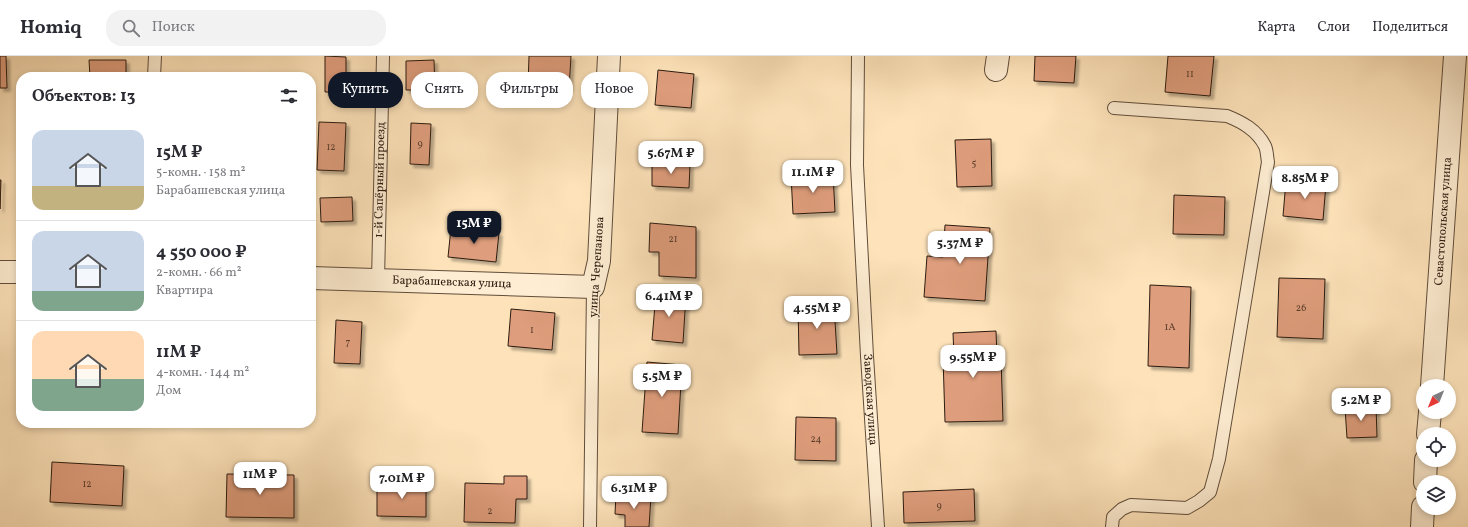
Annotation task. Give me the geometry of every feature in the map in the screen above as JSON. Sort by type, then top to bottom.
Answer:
[{"type":"street","name":"улица Черепанова","points":[[593,287],[599,261],[609,56]]},
{"type":"street","name":"Севастопольская улица","points":[[1433,379],[1456,56]]},
{"type":"street","points":[[0,272],[16,272]]},
{"type":"street","name":"Барабашевская улица","points":[[316,278],[593,287]]},
{"type":"street","points":[[1422,527],[1423,515]]},
{"type":"lane","points":[[154,56],[154,72]]},
{"type":"lane","name":"1-й Сапёрный проезд","points":[[378,280],[383,56]]},
{"type":"lane","name":"Заводская улица","points":[[858,56],[857,166],[878,527]]},
{"type":"lane","points":[[1112,527],[1113,517],[1122,508],[1131,505],[1187,508],[1210,492],[1219,459],[1268,162],[1265,146],[1257,133],[1242,122],[1227,116],[1114,108]]},
{"type":"lane","name":"улица Черепанова","points":[[590,527],[593,287]]},
{"type":"building","points":[[0,56],[6,56],[7,88],[0,88]]},
{"type":"building","points":[[325,56],[346,57],[346,72],[328,72],[328,92],[325,92]]},
{"type":"building","points":[[529,56],[571,56],[570,72],[528,72]]},
{"type":"building","points":[[1035,56],[1076,56],[1074,83],[1034,81]]},
{"type":"building","points":[[1168,56],[1214,56],[1210,96],[1165,92]]},
{"type":"building","points":[[89,60],[126,60],[126,72],[90,72]]},
{"type":"building","points":[[434,60],[434,72],[411,72],[411,90],[406,90],[406,61]]},
{"type":"building","points":[[658,70],[694,74],[691,108],[655,105]]},
{"type":"building","points":[[319,122],[346,123],[344,171],[317,170]]},
{"type":"building","points":[[411,123],[431,124],[429,165],[410,164]]},
{"type":"building","points":[[991,139],[992,186],[957,187],[955,140]]},
{"type":"building","points":[[652,163],[690,165],[689,188],[652,186]]},
{"type":"building","points":[[833,174],[835,212],[793,214],[791,175]]},
{"type":"building","points":[[0,180],[1,180],[0,209]]},
{"type":"building","points":[[1286,181],[1326,184],[1323,220],[1283,216]]},
{"type":"building","points":[[1174,195],[1225,197],[1224,235],[1173,234]]},
{"type":"building","points":[[352,197],[353,221],[321,222],[320,198]]},
{"type":"building","points":[[650,223],[696,227],[696,278],[659,276],[659,252],[649,252]]},
{"type":"building","points":[[945,225],[990,228],[985,301],[924,297],[927,256],[943,257]]},
{"type":"building","points":[[451,228],[499,233],[496,262],[448,257]]},
{"type":"building","points":[[1279,278],[1325,279],[1323,339],[1277,337]]},
{"type":"building","points":[[1150,285],[1191,287],[1189,368],[1148,366]]},
{"type":"building","points":[[656,293],[686,295],[683,343],[652,340]]},
{"type":"building","points":[[798,305],[834,305],[837,354],[799,355]]},
{"type":"building","points":[[511,309],[555,313],[552,350],[508,346]]},
{"type":"building","points":[[336,320],[362,322],[360,364],[334,363]]},
{"type":"building","points":[[996,331],[997,357],[1001,357],[1003,421],[945,422],[943,357],[954,357],[953,333]]},
{"type":"building","points":[[647,362],[682,365],[678,434],[642,432]]},
{"type":"building","points":[[1376,406],[1377,437],[1347,438],[1345,408]]},
{"type":"building","points":[[796,417],[836,418],[836,461],[795,460]]},
{"type":"building","points":[[52,462],[124,466],[122,506],[50,502]]},
{"type":"building","points":[[227,474],[294,475],[294,518],[226,517]]},
{"type":"building","points":[[504,476],[527,476],[527,499],[516,499],[515,523],[464,522],[465,483],[504,484]]},
{"type":"building","points":[[377,483],[426,484],[426,517],[377,516]]},
{"type":"building","points":[[974,489],[975,521],[904,523],[903,492]]},
{"type":"building","points":[[616,494],[651,496],[649,527],[625,527],[625,515],[615,514]]}]
